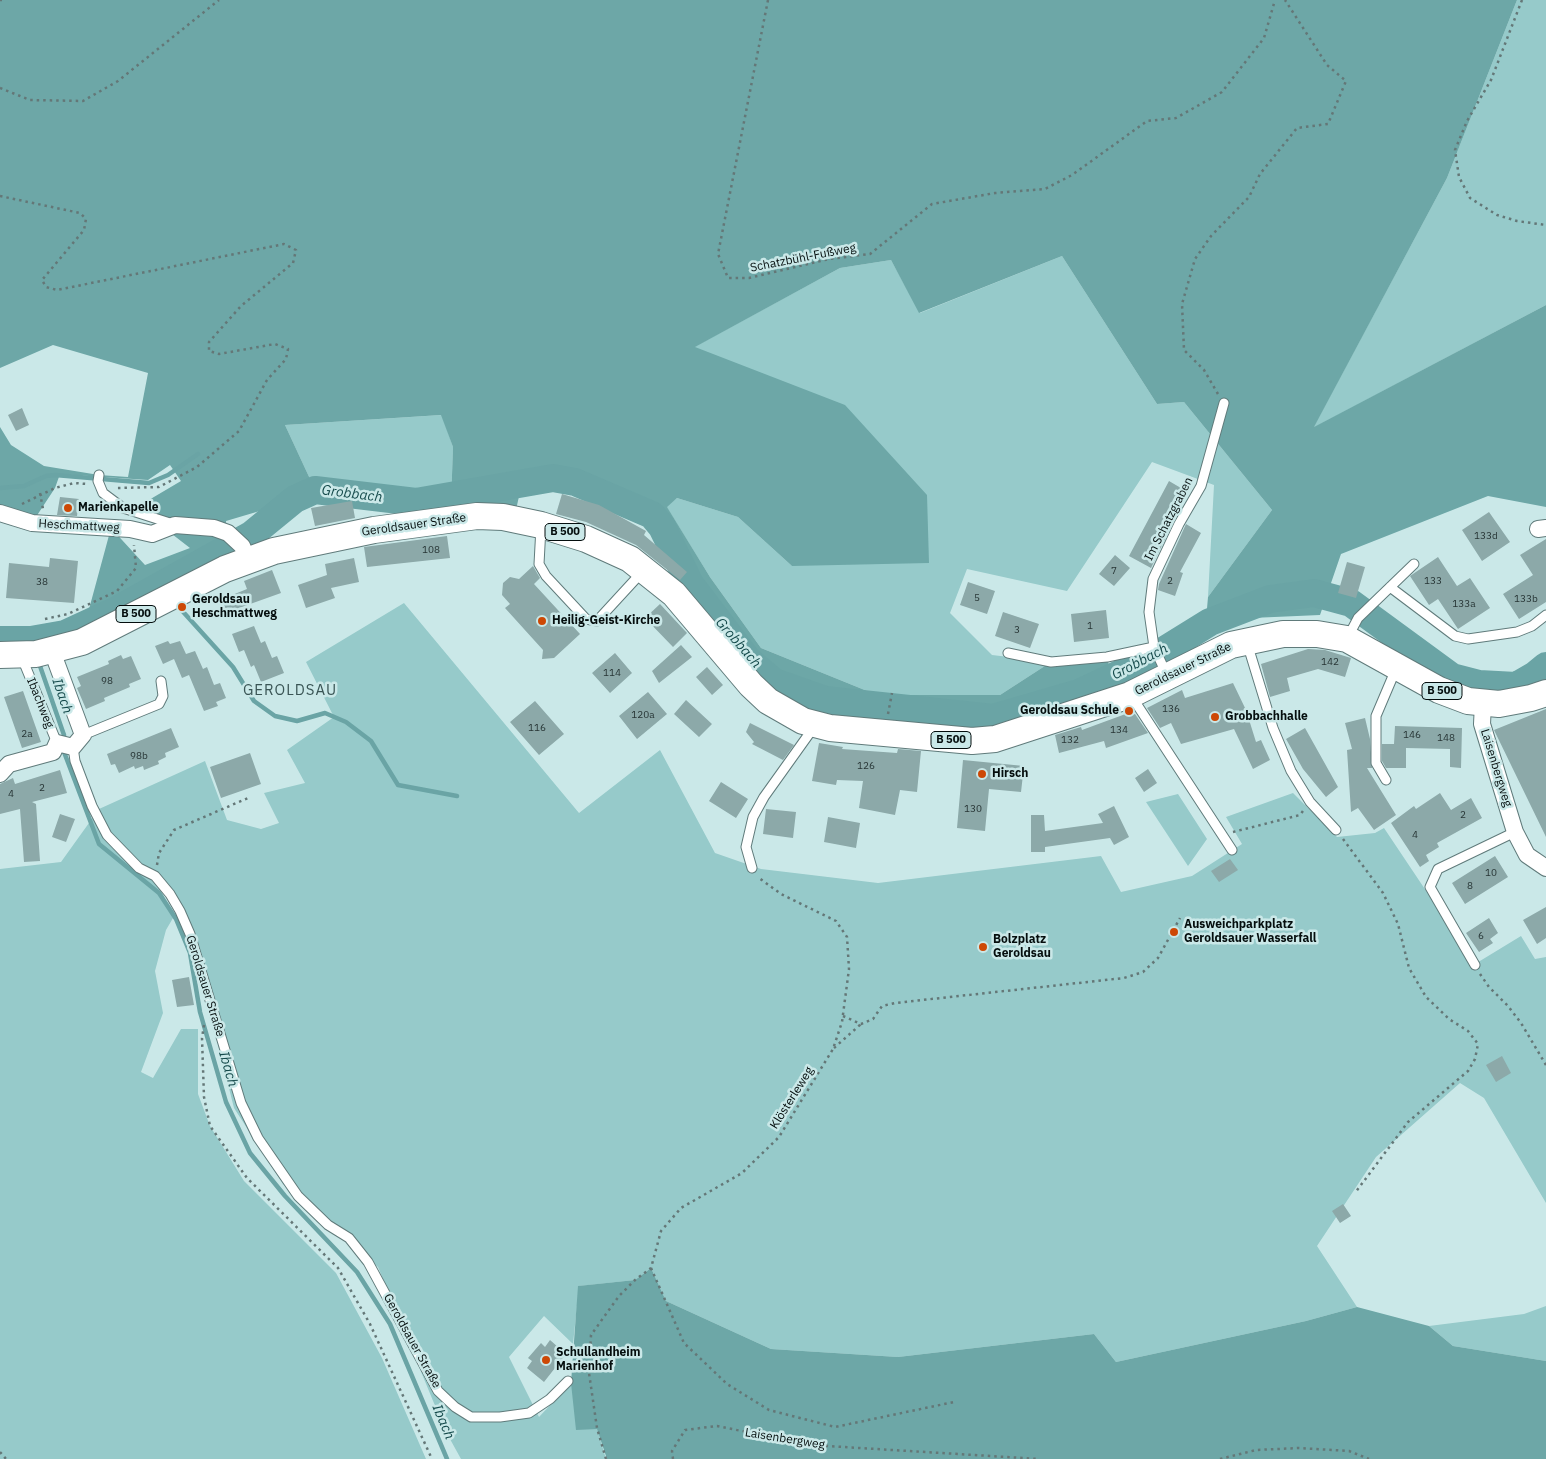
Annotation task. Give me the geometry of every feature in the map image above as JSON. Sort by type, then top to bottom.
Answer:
[{"type":"main road","name":"Geroldsauer Straße","points":[[10,655],[52,652],[82,642],[217,573],[245,553],[445,519],[503,517],[541,525],[615,550],[645,569],[674,594],[760,694],[778,708],[816,725],[982,741],[1074,714],[1130,694],[1165,670],[1231,645],[1302,633],[1353,629],[1397,666],[1453,696],[1483,704],[1515,702],[1546,693]]},
{"type":"street","name":"Heschmattweg","points":[[0,513],[32,523],[130,529],[152,534],[175,525],[214,528],[228,533],[245,553]]},
{"type":"street","name":"Geroldsauer Straße","points":[[52,652],[68,743]]},
{"type":"street","name":"Laisenbergweg","points":[[1483,704],[1482,724],[1515,832],[1527,854],[1546,868]]},
{"type":"street","name":"Ibachweg","points":[[0,774],[9,764],[53,752],[68,743]]},
{"type":"lane","name":"Im Schatzgraben","points":[[1165,670],[1154,647],[1149,612],[1153,579],[1179,524],[1201,486],[1224,404]]},
{"type":"lane","name":"Heschmattweg","points":[[99,480],[103,493],[123,508],[175,525]]},
{"type":"lane","points":[[541,525],[539,564],[546,576],[586,620],[597,621],[645,569]]},
{"type":"lane","points":[[1353,629],[1372,606],[1414,564]]},
{"type":"lane","points":[[1390,587],[1455,636],[1468,639],[1517,632],[1532,626],[1546,615]]},
{"type":"lane","points":[[1246,641],[1272,728],[1290,771],[1310,802],[1336,830]]},
{"type":"lane","points":[[1008,653],[1051,662],[1108,657],[1154,647]]},
{"type":"lane","name":"Ibachweg","points":[[10,655],[68,743]]},
{"type":"lane","points":[[1386,780],[1376,763],[1376,716],[1397,666]]},
{"type":"lane","points":[[68,743],[159,704],[163,696],[161,681]]},
{"type":"lane","points":[[1130,694],[1232,850]]},
{"type":"lane","points":[[752,868],[746,847],[753,817],[816,725]]},
{"type":"lane","name":"Geroldsauer Straße","points":[[68,743],[89,797],[107,835],[139,868],[155,876],[170,894],[190,934],[241,1103],[258,1138],[298,1196],[328,1225],[349,1238],[368,1262],[438,1391],[455,1407],[471,1416],[500,1417],[529,1414],[550,1399],[568,1381]]},
{"type":"lane","points":[[1475,965],[1430,887],[1438,869],[1515,832]]},
{"type":"path","points":[[0,88],[30,100],[83,101],[118,82],[219,0]]},
{"type":"path","name":"Schatzbühl-Fußweg","points":[[768,0],[718,254],[728,278],[749,278],[829,259],[870,254],[932,204],[994,192],[1045,188],[1072,175],[1147,121],[1176,118],[1222,92],[1264,38],[1275,0]]},
{"type":"path","points":[[1224,404],[1204,370],[1184,350],[1182,304],[1195,259],[1211,236],[1249,197],[1260,174],[1297,128],[1328,124],[1346,81],[1327,65],[1285,0]]},
{"type":"path","points":[[1522,0],[1491,80],[1467,121],[1455,150],[1459,177],[1470,198],[1497,215],[1517,222],[1546,225]]},
{"type":"path","points":[[0,196],[80,213],[86,219],[84,230],[42,280],[46,287],[57,290],[284,244],[296,250],[293,263],[241,306],[209,342],[209,352],[219,354],[275,344],[288,349],[286,359],[267,380],[239,431],[197,467],[159,488],[124,490],[99,480],[74,483],[40,494],[17,507]]},
{"type":"path","name":"Heschmattweg","points":[[46,619],[68,614],[117,592],[136,568],[136,549],[130,529]]},
{"type":"path","points":[[888,715],[892,693]]},
{"type":"path","points":[[155,876],[159,853],[174,830],[248,798]]},
{"type":"path","points":[[1225,840],[1234,830],[1300,815],[1310,802]]},
{"type":"path","points":[[1336,830],[1382,893],[1398,924],[1409,968],[1426,997],[1449,1019],[1468,1031],[1478,1044],[1475,1059],[1468,1071],[1408,1122],[1355,1193]]},
{"type":"path","name":"Klösterleweg","points":[[651,1268],[661,1231],[681,1208],[742,1173],[779,1137],[833,1049],[844,1016],[849,969],[847,937],[836,921],[781,894],[762,880],[752,868]]},
{"type":"path","points":[[833,1049],[861,1024],[873,1019],[882,1006],[1124,978],[1143,972],[1158,958],[1180,918]]},
{"type":"path","points":[[1475,965],[1489,987],[1508,1006],[1521,1023],[1546,1065]]},
{"type":"path","points":[[844,1016],[861,1024]]},
{"type":"path","points":[[205,1023],[202,1038],[204,1097],[210,1126],[247,1178],[338,1268],[370,1324],[432,1459]]},
{"type":"path","points":[[606,1459],[597,1428],[589,1373],[591,1335],[619,1296],[635,1280],[651,1268],[684,1343],[727,1384],[769,1410],[835,1427],[954,1402]]},
{"type":"path","name":"Laisenbergweg","points":[[673,1459],[672,1451],[685,1430],[717,1426],[811,1445],[1039,1459]]},
{"type":"path","points":[[1220,1459],[1256,1450],[1299,1448],[1349,1452],[1369,1459]]},
{"type":"path","points":[[0,1452],[6,1459]]},
{"type":"shaded area","points":[[0,0],[1517,0],[1447,178],[1314,427],[1546,305],[1546,507],[1488,496],[1341,554],[1320,615],[1206,620],[1208,597],[1272,510],[1184,402],[1157,404],[1062,256],[919,313],[891,260],[840,268],[695,347],[845,405],[927,495],[929,563],[792,566],[738,517],[677,498],[667,507],[710,577],[761,648],[877,695],[1000,695],[1051,662],[1107,657],[1111,674],[1035,703],[987,733],[884,724],[799,710],[763,683],[681,582],[672,556],[650,520],[558,483],[521,487],[516,510],[451,503],[453,447],[441,415],[285,425],[317,494],[226,521],[228,559],[82,635],[111,528],[145,565],[190,548],[137,507],[181,481],[170,465],[148,480],[60,474],[55,488],[32,523],[0,513],[0,427],[11,445],[44,466],[99,475],[128,477],[148,373],[53,345],[0,368]]},
{"type":"shaded area","points":[[1517,0],[1546,0],[1546,305],[1313,428],[1447,178]]},
{"type":"shaded area","points":[[1062,256],[1157,404],[1184,402],[1272,510],[1208,597],[1214,485],[1152,462],[1067,591],[967,569],[950,613],[992,655],[1051,662],[1000,695],[877,695],[761,648],[710,577],[666,506],[677,498],[738,517],[792,566],[694,347],[840,268],[891,260],[920,313]]},
{"type":"shaded area","points":[[442,415],[453,447],[451,503],[407,506],[317,494],[285,425]]},
{"type":"shaded area","points":[[404,603],[579,813],[660,750],[715,853],[761,869],[878,883],[1101,856],[1121,892],[1192,876],[1242,844],[1226,817],[1293,793],[1337,837],[1375,833],[1384,828],[1475,964],[1521,936],[1535,959],[1546,957],[1546,1203],[1484,1098],[1460,1083],[1376,1157],[1317,1246],[1357,1307],[1306,1321],[1116,1362],[1094,1334],[898,1357],[771,1349],[666,1301],[651,1268],[635,1280],[579,1286],[573,1344],[544,1316],[509,1357],[539,1417],[571,1383],[597,1428],[606,1459],[461,1459],[445,1430],[378,1267],[283,1184],[234,1108],[190,934],[156,878],[173,918],[166,930],[155,971],[163,1013],[141,1072],[153,1078],[181,1029],[198,1029],[198,1094],[210,1126],[244,1181],[336,1273],[382,1358],[426,1459],[0,1459],[0,869],[61,862],[99,809],[205,761],[227,820],[261,829],[279,823],[264,793],[305,783],[287,750],[334,717],[306,662]]},
{"type":"shaded area","points":[[1178,794],[1207,839],[1188,866],[1146,802]]},
{"type":"shaded area","points":[[651,1268],[666,1301],[771,1349],[898,1357],[1094,1334],[1116,1362],[1306,1321],[1357,1307],[1429,1326],[1453,1346],[1546,1361],[1546,1459],[607,1459],[597,1429],[576,1430],[571,1383],[578,1286],[635,1280]]},
{"type":"shaded area","points":[[1546,1306],[1546,1361],[1453,1346],[1429,1326],[1524,1314]]},
{"type":"building","points":[[22,408],[29,425],[16,431],[8,415]]},
{"type":"building","points":[[1169,481],[1186,491],[1172,517],[1175,518],[1151,568],[1129,556]]},
{"type":"building","points":[[562,494],[599,505],[646,531],[644,535],[687,572],[680,580],[636,545],[586,522],[556,514]]},
{"type":"building","name":"Marienkapelle","points":[[60,497],[79,499],[77,516],[57,515]]},
{"type":"building","points":[[352,501],[355,518],[315,526],[311,508]]},
{"type":"building","points":[[1489,512],[1510,542],[1482,561],[1462,530]]},
{"type":"building","points":[[1186,524],[1201,533],[1180,572],[1183,573],[1175,596],[1158,590]]},
{"type":"building","points":[[447,536],[450,558],[367,567],[364,547]]},
{"type":"building","points":[[1546,539],[1546,602],[1519,619],[1503,594],[1533,575],[1520,555]]},
{"type":"building","points":[[1115,555],[1130,568],[1114,586],[1099,574]]},
{"type":"building","points":[[1438,557],[1457,586],[1470,578],[1490,608],[1458,629],[1438,599],[1429,605],[1410,576]]},
{"type":"building","points":[[50,558],[78,561],[74,603],[6,598],[9,563],[49,567]]},
{"type":"building","points":[[354,558],[359,582],[331,588],[335,598],[306,608],[298,585],[327,575],[325,564]]},
{"type":"building","points":[[1347,562],[1365,567],[1356,598],[1338,593]]},
{"type":"building","name":"Heilig-Geist-Kirche","points":[[533,566],[540,578],[534,584],[580,634],[554,658],[542,659],[543,650],[505,608],[510,604],[502,595],[503,583],[510,577],[519,579]]},
{"type":"building","points":[[272,570],[281,593],[225,613],[220,600],[247,589],[244,581]]},
{"type":"building","points":[[968,582],[995,591],[987,614],[960,605]]},
{"type":"building","points":[[660,604],[687,633],[673,647],[645,618]]},
{"type":"building","points":[[1106,610],[1109,638],[1074,642],[1071,614]]},
{"type":"building","points":[[1003,612],[1039,624],[1030,648],[995,636]]},
{"type":"building","points":[[254,626],[261,643],[265,641],[272,658],[277,656],[284,673],[261,682],[254,665],[251,667],[244,650],[239,652],[232,634]]},
{"type":"building","points":[[168,641],[170,644],[180,641],[186,654],[195,651],[203,669],[207,667],[214,685],[220,683],[226,698],[216,702],[218,706],[204,711],[189,675],[182,678],[174,659],[163,664],[155,646]]},
{"type":"building","points":[[681,645],[692,657],[659,683],[652,671]]},
{"type":"building","points":[[1308,649],[1325,650],[1351,658],[1345,677],[1318,669],[1287,678],[1290,691],[1270,697],[1261,664]]},
{"type":"building","points":[[615,653],[632,673],[610,693],[592,673]]},
{"type":"building","points":[[121,655],[123,659],[131,656],[141,679],[129,684],[130,687],[104,698],[105,701],[86,709],[77,688],[81,686],[77,677],[109,664],[108,661]]},
{"type":"building","points":[[707,667],[723,685],[712,695],[696,677]]},
{"type":"building","name":"Grobbachhalle","points":[[1233,683],[1246,710],[1256,742],[1261,740],[1270,760],[1253,769],[1234,729],[1181,744],[1171,723],[1160,728],[1147,708],[1182,690],[1185,698]]},
{"type":"building","points":[[23,691],[41,742],[22,748],[4,697]]},
{"type":"building","points":[[648,692],[667,714],[637,739],[619,716]]},
{"type":"building","points":[[686,700],[712,724],[699,737],[674,714]]},
{"type":"building","points":[[535,701],[564,734],[539,755],[510,722]]},
{"type":"building","points":[[1546,709],[1546,837],[1494,730]]},
{"type":"building","points":[[1131,712],[1132,715],[1135,714],[1148,733],[1106,748],[1104,741],[1059,753],[1055,735],[1081,727],[1082,730]]},
{"type":"building","points":[[1365,718],[1370,739],[1372,768],[1367,768],[1396,815],[1374,830],[1358,808],[1351,812],[1347,750],[1352,749],[1345,723]]},
{"type":"building","points":[[750,723],[794,745],[783,760],[752,744],[754,742],[746,732]]},
{"type":"building","points":[[1395,726],[1462,728],[1461,768],[1450,767],[1450,749],[1406,748],[1406,768],[1386,768],[1382,761],[1382,744],[1394,744]]},
{"type":"building","points":[[171,728],[179,747],[165,753],[166,757],[158,761],[159,764],[144,770],[143,766],[135,769],[134,766],[119,773],[115,764],[111,765],[107,754]]},
{"type":"building","points":[[1305,728],[1338,787],[1326,797],[1303,769],[1286,739]]},
{"type":"building","points":[[819,743],[843,747],[842,749],[897,753],[898,749],[921,751],[917,792],[900,790],[895,815],[859,808],[863,781],[837,780],[836,785],[812,781]]},
{"type":"building","points":[[250,753],[261,784],[221,798],[210,767]]},
{"type":"building","points":[[963,760],[1024,766],[1021,792],[989,789],[985,831],[957,828]]},
{"type":"building","points":[[1148,769],[1157,783],[1144,792],[1135,778]]},
{"type":"building","points":[[60,770],[67,793],[32,802],[36,804],[40,861],[24,862],[20,809],[0,814],[0,784],[13,778],[15,784]]},
{"type":"building","points":[[721,782],[748,799],[736,818],[709,801]]},
{"type":"building","points":[[1440,793],[1451,810],[1471,798],[1482,818],[1437,843],[1439,847],[1426,855],[1429,861],[1420,867],[1391,823],[1414,806],[1416,809]]},
{"type":"building","points":[[1114,806],[1129,837],[1114,845],[1110,838],[1045,847],[1045,852],[1031,852],[1031,815],[1044,815],[1045,831],[1103,823],[1098,814]]},
{"type":"building","points":[[766,809],[796,812],[793,838],[763,834]]},
{"type":"building","points":[[60,814],[75,819],[66,842],[52,837]]},
{"type":"building","points":[[828,817],[860,823],[856,848],[824,842]]},
{"type":"building","points":[[1495,856],[1508,877],[1465,904],[1452,883]]},
{"type":"building","points":[[1230,859],[1238,870],[1219,882],[1211,871]]},
{"type":"building","points":[[1546,907],[1546,938],[1537,944],[1523,920]]},
{"type":"building","points":[[1489,918],[1498,933],[1490,939],[1493,943],[1479,952],[1466,933]]},
{"type":"building","points":[[189,977],[194,1005],[177,1007],[172,980]]},
{"type":"building","points":[[1502,1056],[1511,1073],[1496,1082],[1486,1065]]},
{"type":"building","points":[[1343,1204],[1351,1216],[1340,1223],[1332,1211]]},
{"type":"building","name":"Schullandheim Marienhof","points":[[550,1340],[566,1354],[544,1382],[527,1368],[532,1361],[528,1358],[541,1343],[545,1347]]},
{"type":"waterway","points":[[0,488],[24,486],[46,476],[55,475],[149,483],[168,475],[198,454]]},
{"type":"waterway","name":"Grobbach","points":[[0,640],[31,640],[65,634],[115,611],[251,535],[295,499],[315,490],[416,502],[553,478],[575,482],[652,515],[662,527],[690,584],[748,660],[774,682],[825,700],[993,718],[1079,693],[1147,661],[1210,622],[1270,599],[1314,593],[1351,603],[1452,677],[1479,684],[1516,686],[1546,666]]},
{"type":"waterway","points":[[176,604],[233,667],[254,701],[275,716],[297,721],[325,713],[346,722],[371,741],[398,785],[457,796]]},
{"type":"waterway","name":"Ibach","points":[[40,666],[64,735],[64,752],[99,844],[159,893],[176,919],[190,953],[200,1012],[226,1102],[250,1153],[285,1196],[357,1272],[390,1324],[447,1459]]},
{"type":"place","name":"Marienkapelle","points":[[68,508]]},
{"type":"place","name":"Geroldsau Heschmattweg","points":[[182,607]]},
{"type":"place","name":"Heilig-Geist-Kirche","points":[[542,621]]},
{"type":"place","name":"Geroldsau Schule","points":[[1129,711]]},
{"type":"place","name":"Grobbachhalle","points":[[1215,717]]},
{"type":"place","name":"Hirsch","points":[[982,774]]},
{"type":"place","name":"Ausweichparkplatz Geroldsauer Wasserfall","points":[[1174,932]]},
{"type":"place","name":"Bolzplatz Geroldsau","points":[[983,947]]},
{"type":"place","name":"Schullandheim Marienhof","points":[[546,1360]]},
{"type":"district","name":"GEROLDSAU","points":[[290,691]]}]
